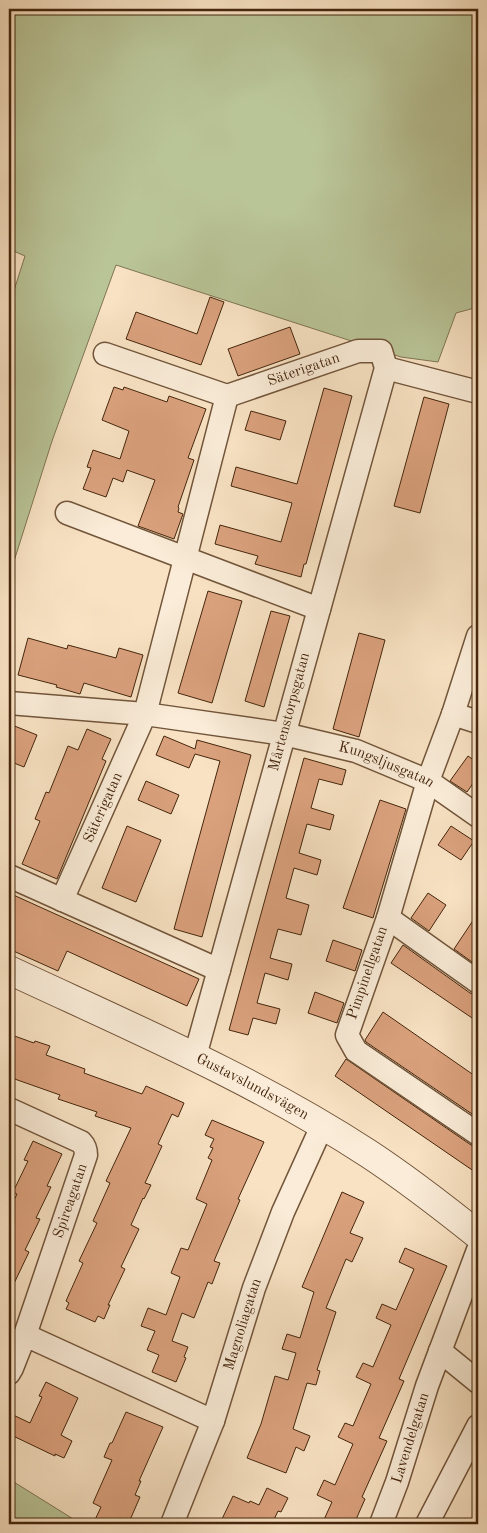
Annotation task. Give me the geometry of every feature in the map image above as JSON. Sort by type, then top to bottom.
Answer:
[{"type":"street","name":"Säterigatan","points":[[62,900],[145,714],[227,396],[358,351],[383,359]]},
{"type":"street","points":[[105,354],[227,396]]},
{"type":"street","points":[[383,359],[478,392]]},
{"type":"street","name":"Mårtenstorpsgatan","points":[[195,1056],[319,609],[383,359]]},
{"type":"street","points":[[67,513],[319,609]]},
{"type":"street","name":"Pimpinellgatan","points":[[478,636],[453,714],[428,781],[388,918],[346,1035],[356,1051],[478,1134]]},
{"type":"street","points":[[9,703],[145,714],[284,734]]},
{"type":"street","points":[[453,714],[478,722]]},
{"type":"street","name":"Kungsljusgatan","points":[[284,734],[356,751],[428,781],[478,816]]},
{"type":"street","points":[[9,876],[219,970]]},
{"type":"street","points":[[388,918],[478,982]]},
{"type":"street","name":"Gustavslundsvägen","points":[[9,970],[195,1056],[264,1092],[368,1153],[418,1188],[478,1235]]},
{"type":"street","name":"Spireagatan","points":[[9,1109],[81,1142],[86,1150],[86,1155],[25,1335],[9,1373]]},
{"type":"street","name":"Magnoliagatan","points":[[172,1524],[213,1421],[254,1288],[283,1212],[322,1126]]},
{"type":"street","name":"Lavendelgatan","points":[[381,1524],[397,1482],[427,1386],[478,1250]]},
{"type":"street","points":[[25,1335],[213,1421]]},
{"type":"street","points":[[440,1351],[478,1382]]},
{"type":"street","points":[[427,1524],[478,1426]]},
{"type":"green space","points":[[9,9],[478,9],[478,307],[456,313],[438,362],[401,357],[116,265],[52,441],[9,577],[9,306],[25,256],[9,249]]},
{"type":"green space","points":[[9,1479],[78,1522],[83,1524],[9,1524]]},
{"type":"building","points":[[210,297],[224,302],[201,365],[126,339],[136,312],[197,334]]},
{"type":"building","points":[[290,327],[300,354],[238,376],[228,349]]},
{"type":"building","points":[[114,387],[123,390],[124,387],[167,402],[169,396],[206,409],[188,458],[194,460],[178,507],[178,512],[183,514],[174,539],[138,526],[155,480],[127,470],[123,482],[113,478],[106,497],[83,489],[91,468],[87,467],[93,450],[120,459],[129,431],[102,420]]},
{"type":"building","points":[[324,388],[352,396],[301,577],[255,564],[258,556],[215,544],[220,525],[281,542],[292,503],[231,486],[236,467],[297,484]]},
{"type":"building","points":[[424,397],[449,404],[420,513],[394,506]]},
{"type":"building","points":[[251,411],[286,421],[280,440],[245,430]]},
{"type":"building","points":[[208,591],[242,601],[212,703],[178,693]]},
{"type":"building","points":[[271,611],[290,616],[264,707],[245,701]]},
{"type":"building","points":[[359,633],[385,640],[359,737],[333,729]]},
{"type":"building","points":[[28,638],[67,649],[68,645],[116,658],[119,648],[143,655],[131,697],[84,683],[80,694],[56,687],[57,685],[18,675]]},
{"type":"building","points":[[12,725],[37,735],[24,767],[9,761],[9,732]]},
{"type":"building","points":[[87,729],[111,739],[102,759],[106,761],[57,879],[22,864],[40,821],[35,819],[46,792],[49,793],[68,746],[78,750]]},
{"type":"building","points":[[164,736],[195,749],[197,740],[251,755],[202,937],[174,929],[220,761],[195,754],[189,768],[156,755]]},
{"type":"building","points":[[468,756],[478,763],[478,776],[467,792],[450,781]]},
{"type":"building","points":[[304,758],[346,770],[342,785],[319,779],[311,808],[334,815],[330,830],[307,824],[299,853],[321,860],[317,875],[294,868],[286,898],[309,905],[301,935],[278,929],[270,958],[292,964],[288,980],[265,973],[257,1003],[280,1009],[276,1024],[253,1018],[248,1035],[229,1030]]},
{"type":"building","points":[[146,781],[179,795],[171,814],[138,800]]},
{"type":"building","points":[[380,800],[406,809],[373,918],[343,908]]},
{"type":"building","points":[[127,826],[161,840],[136,902],[102,888]]},
{"type":"building","points":[[451,826],[474,841],[461,860],[438,845]]},
{"type":"building","points":[[9,893],[199,979],[187,1006],[67,951],[58,971],[9,949]]},
{"type":"building","points":[[428,893],[446,905],[429,931],[411,918]]},
{"type":"building","points":[[478,913],[478,952],[472,962],[454,949]]},
{"type":"building","points":[[333,940],[362,950],[355,971],[326,961]]},
{"type":"building","points":[[403,945],[470,993],[478,995],[478,1022],[391,963]]},
{"type":"building","points":[[315,992],[344,1003],[337,1023],[308,1013]]},
{"type":"building","points":[[383,1012],[478,1078],[478,1118],[366,1042],[365,1040]]},
{"type":"building","points":[[9,1034],[34,1043],[35,1041],[50,1046],[46,1055],[85,1069],[84,1073],[142,1094],[146,1086],[184,1103],[178,1117],[172,1114],[158,1144],[162,1146],[145,1183],[151,1185],[131,1225],[139,1229],[121,1267],[125,1269],[108,1305],[110,1305],[104,1319],[98,1316],[95,1322],[66,1309],[69,1303],[66,1301],[83,1263],[79,1261],[97,1223],[93,1221],[110,1183],[106,1181],[131,1128],[95,1116],[97,1112],[58,1099],[60,1095],[9,1077]]},
{"type":"building","points":[[346,1059],[471,1145],[478,1147],[478,1174],[335,1076]]},
{"type":"building","points":[[212,1120],[264,1142],[238,1199],[240,1200],[214,1261],[220,1263],[212,1284],[208,1282],[194,1318],[182,1313],[172,1341],[188,1347],[184,1357],[186,1358],[176,1382],[152,1372],[159,1355],[147,1350],[155,1331],[141,1326],[148,1308],[166,1315],[180,1277],[171,1273],[181,1248],[188,1250],[207,1204],[196,1199],[212,1160],[208,1158],[213,1148],[210,1147],[214,1139],[205,1135]]},
{"type":"building","points":[[33,1141],[62,1154],[47,1186],[51,1187],[36,1218],[40,1219],[25,1250],[29,1252],[9,1294],[9,1211],[17,1194],[13,1192],[28,1161],[24,1160]]},
{"type":"building","points":[[342,1192],[364,1202],[350,1233],[363,1238],[352,1262],[346,1259],[326,1308],[336,1312],[317,1370],[320,1371],[316,1385],[307,1383],[293,1429],[310,1436],[304,1451],[296,1447],[286,1473],[247,1458],[261,1424],[275,1376],[288,1380],[296,1353],[282,1349],[287,1334],[300,1338],[314,1292],[302,1287]]},
{"type":"building","points":[[405,1248],[447,1266],[399,1379],[404,1381],[379,1438],[387,1441],[362,1497],[365,1499],[354,1524],[322,1524],[332,1502],[317,1495],[324,1480],[335,1485],[353,1444],[338,1437],[345,1423],[353,1426],[371,1384],[356,1377],[363,1363],[373,1367],[391,1325],[376,1318],[382,1304],[396,1310],[414,1269],[399,1262]]},
{"type":"building","points":[[46,1382],[78,1398],[61,1435],[72,1441],[64,1458],[55,1454],[55,1456],[9,1434],[9,1413],[30,1423],[42,1397],[39,1396]]},
{"type":"building","points":[[126,1412],[163,1427],[139,1481],[141,1481],[135,1495],[140,1497],[130,1520],[127,1518],[124,1524],[93,1524],[101,1507],[93,1503],[112,1460],[104,1457]]},
{"type":"building","points":[[267,1488],[288,1498],[281,1512],[278,1511],[272,1524],[234,1524],[222,1519],[233,1496],[259,1505]]}]
